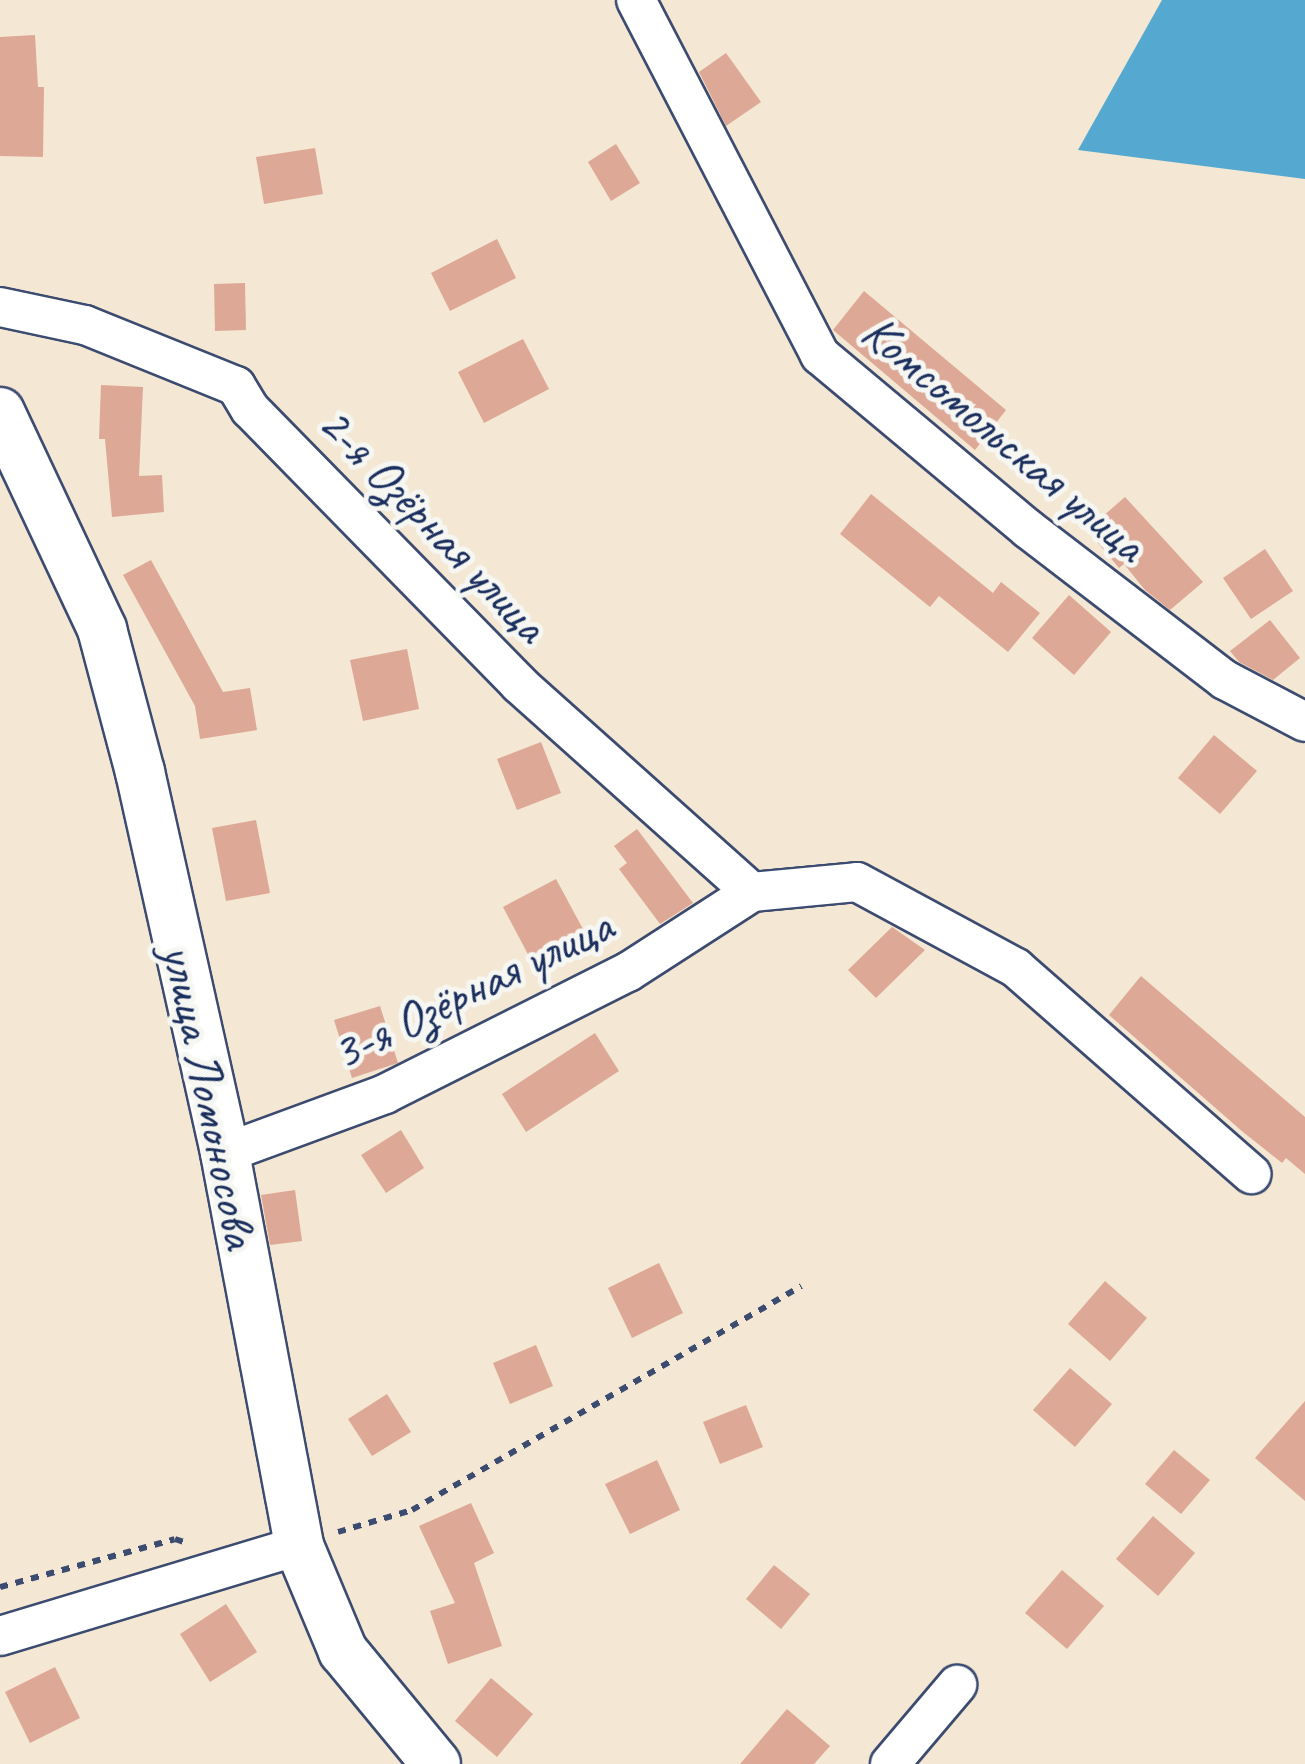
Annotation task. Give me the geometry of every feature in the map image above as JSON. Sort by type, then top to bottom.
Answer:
[{"type":"street","name":"Комсомольская улица","points":[[636,0],[820,355],[1028,530],[1225,680],[1305,722]]},
{"type":"street","name":"2-я Озёрная улица","points":[[0,307],[84,325],[236,386],[250,409],[519,684],[752,892]]},
{"type":"street","name":"улица Ломоносова","points":[[0,412],[102,629],[140,772],[225,1153],[299,1546],[343,1651],[427,1761]]},
{"type":"street","points":[[752,892],[858,882],[1016,968],[1251,1174]]},
{"type":"street","name":"3-я Озёрная улица","points":[[225,1153],[401,1086],[628,972],[752,892]]},
{"type":"street","points":[[0,1636],[299,1546]]},
{"type":"street","points":[[890,1764],[957,1685]]},
{"type":"path","points":[[299,1546],[412,1510],[801,1286]]},
{"type":"water","points":[[1162,0],[1305,0],[1305,179],[1078,150]]},
{"type":"building","points":[[35,35],[38,87],[44,87],[43,157],[0,156],[0,37]]},
{"type":"building","points":[[726,53],[761,102],[726,126],[699,72]]},
{"type":"building","points":[[616,144],[640,183],[611,201],[588,162]]},
{"type":"building","points":[[315,148],[323,194],[264,204],[256,157]]},
{"type":"building","points":[[497,239],[516,278],[450,311],[431,273]]},
{"type":"building","points":[[245,283],[246,330],[215,331],[214,284]]},
{"type":"building","points":[[864,291],[1006,410],[975,450],[833,330]]},
{"type":"building","points":[[523,339],[549,389],[484,423],[458,372]]},
{"type":"building","points":[[101,385],[143,387],[139,476],[162,475],[164,512],[112,517],[105,439],[99,439]]},
{"type":"building","points":[[871,494],[993,593],[1001,582],[1040,613],[1008,652],[939,596],[930,607],[840,534]]},
{"type":"building","points":[[1125,497],[1203,582],[1170,610],[1145,590],[1124,564],[1119,568],[1087,530]]},
{"type":"building","points":[[1265,549],[1293,591],[1251,619],[1223,578]]},
{"type":"building","points":[[151,560],[223,692],[250,688],[257,730],[200,739],[195,706],[123,575]]},
{"type":"building","points":[[1069,595],[1111,632],[1074,675],[1032,638]]},
{"type":"building","points":[[1270,620],[1300,658],[1273,680],[1239,662],[1230,651]]},
{"type":"building","points":[[407,649],[419,709],[363,721],[350,660]]},
{"type":"building","points":[[1214,735],[1257,771],[1220,814],[1178,778]]},
{"type":"building","points":[[541,742],[561,793],[517,810],[497,759]]},
{"type":"building","points":[[256,820],[270,893],[226,901],[212,828]]},
{"type":"building","points":[[637,829],[693,903],[660,924],[619,869],[627,863],[614,846]]},
{"type":"building","points":[[556,879],[584,931],[531,960],[503,907]]},
{"type":"building","points":[[892,927],[925,950],[876,998],[848,970]]},
{"type":"building","points":[[1141,976],[1305,1117],[1305,1174],[1286,1158],[1282,1163],[1243,1132],[1109,1015]]},
{"type":"building","points":[[380,1006],[398,1063],[352,1078],[334,1020]]},
{"type":"building","points":[[595,1033],[619,1071],[526,1132],[502,1094]]},
{"type":"building","points":[[401,1130],[424,1168],[386,1193],[361,1155]]},
{"type":"building","points":[[295,1190],[302,1241],[270,1245],[261,1195]]},
{"type":"building","points":[[659,1263],[683,1313],[632,1338],[608,1288]]},
{"type":"building","points":[[1105,1281],[1147,1318],[1110,1361],[1068,1324]]},
{"type":"building","points":[[536,1345],[553,1386],[510,1404],[493,1363]]},
{"type":"building","points":[[1070,1368],[1112,1404],[1075,1447],[1033,1410]]},
{"type":"building","points":[[387,1394],[411,1432],[372,1456],[348,1419]]},
{"type":"building","points":[[1305,1401],[1305,1501],[1255,1458]]},
{"type":"building","points":[[746,1405],[763,1447],[720,1464],[703,1422]]},
{"type":"building","points":[[1174,1450],[1210,1480],[1181,1514],[1145,1484]]},
{"type":"building","points":[[657,1460],[680,1510],[630,1534],[605,1484]]},
{"type":"building","points":[[471,1503],[494,1553],[474,1563],[502,1646],[448,1664],[430,1611],[455,1603],[419,1526]]},
{"type":"building","points":[[1153,1516],[1195,1553],[1158,1596],[1116,1559]]},
{"type":"building","points":[[774,1565],[810,1594],[781,1629],[746,1599]]},
{"type":"building","points":[[1062,1570],[1104,1606],[1067,1649],[1025,1613]]},
{"type":"building","points":[[226,1604],[257,1652],[210,1682],[180,1634]]},
{"type":"building","points":[[55,1667],[80,1718],[30,1743],[5,1692]]},
{"type":"building","points":[[491,1678],[533,1714],[497,1757],[455,1721]]},
{"type":"building","points":[[787,1709],[830,1746],[814,1764],[740,1764]]}]
